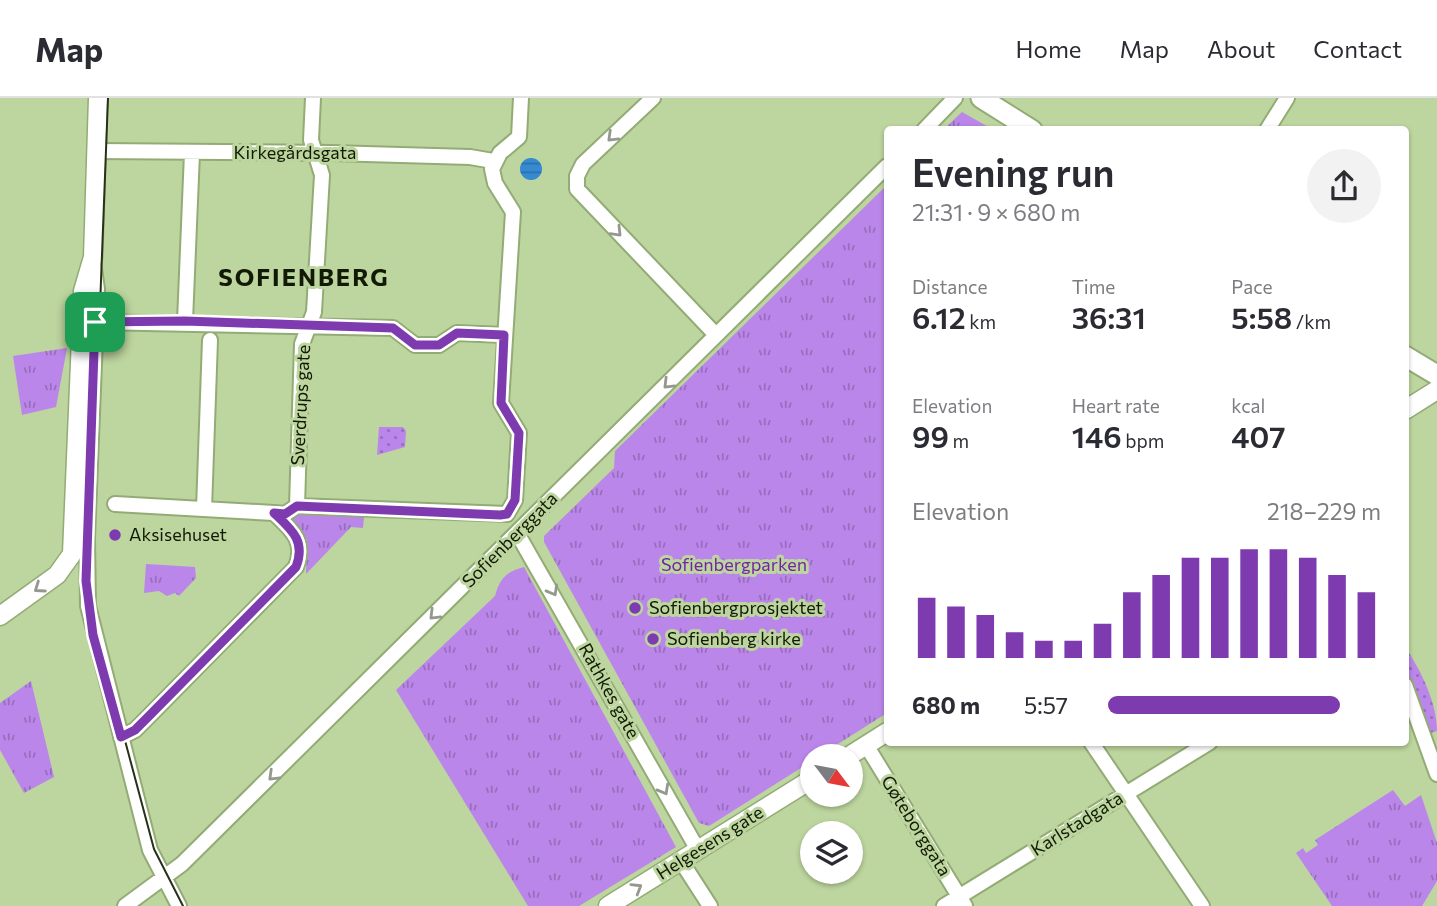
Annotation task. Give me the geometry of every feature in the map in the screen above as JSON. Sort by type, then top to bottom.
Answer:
[{"type":"main road","points":[[981,98],[1026,126]]},
{"type":"main road","points":[[1409,358],[1437,375]]},
{"type":"street","points":[[98,98],[93,257],[97,289],[86,581],[93,635],[150,850],[179,906]]},
{"type":"street","name":"Sverdrups gate","points":[[297,506],[302,344],[314,312],[322,175],[311,140],[313,98]]},
{"type":"street","points":[[115,504],[285,514],[297,506],[507,514],[515,500],[519,433],[501,403],[513,212],[493,176],[493,161],[519,137],[521,98]]},
{"type":"street","points":[[653,98],[583,164],[576,180],[580,194],[716,335]]},
{"type":"street","points":[[928,126],[955,98]]},
{"type":"street","points":[[1270,126],[1287,98]]},
{"type":"street","name":"Kirkegårdsgata","points":[[96,151],[470,157],[493,161]]},
{"type":"street","points":[[185,321],[192,153]]},
{"type":"street","name":"Sofienberggata","points":[[125,906],[165,879],[884,169]]},
{"type":"street","points":[[0,616],[57,575],[72,554],[83,291],[93,257]]},
{"type":"street","points":[[95,322],[185,321],[393,328],[415,345],[439,345],[457,333],[504,335]]},
{"type":"street","points":[[204,509],[210,340]]},
{"type":"street","points":[[1409,408],[1437,390]]},
{"type":"street","points":[[121,737],[135,730],[296,567],[301,549],[299,539],[274,513]]},
{"type":"street","name":"Rathkes gate","points":[[517,533],[698,850]]},
{"type":"street","points":[[1409,696],[1437,774]]},
{"type":"street","points":[[863,748],[884,734]]},
{"type":"street","name":"Gøteborggata","points":[[866,746],[962,901]]},
{"type":"street","points":[[1094,746],[1202,906]]},
{"type":"street","name":"Karlstadgata","points":[[944,906],[962,901],[1125,793],[1203,746]]},
{"type":"street","name":"Helgesens gate","points":[[608,906],[800,786]]},
{"type":"street","points":[[681,861],[710,906]]},
{"type":"green space","points":[[962,112],[987,126],[947,126]]},
{"type":"green space","name":"Sofienbergparken","points":[[884,188],[884,715],[838,744],[800,744],[800,769],[709,826],[699,823],[544,542],[544,536],[614,468],[615,451]]},
{"type":"green space","points":[[67,348],[56,407],[22,415],[13,356]]},
{"type":"green space","points":[[379,427],[403,427],[406,431],[405,447],[377,455]]},
{"type":"green space","points":[[365,507],[363,528],[351,527],[306,574],[307,540],[285,514]]},
{"type":"green space","points":[[146,564],[195,567],[196,578],[179,596],[175,593],[167,596],[159,591],[144,593]]},
{"type":"green space","points":[[524,567],[676,847],[579,906],[528,906],[396,690],[495,596],[505,577]]},
{"type":"green space","points":[[1409,653],[1427,687],[1434,709],[1437,731],[1431,733],[1409,678]]},
{"type":"green space","points":[[31,681],[54,777],[24,793],[0,750],[0,703]]},
{"type":"green space","points":[[1393,790],[1405,806],[1421,795],[1437,843],[1437,881],[1422,906],[1332,906],[1296,853],[1303,848],[1306,853],[1318,845],[1315,840]]},
{"type":"water","points":[[531,158],[541,165],[542,169],[535,179],[531,180],[521,173],[520,169],[527,159]]},
{"type":"tram line","points":[[108,98],[89,593],[96,632],[154,849],[183,906]]},
{"type":"place","name":"Aksisehuset","points":[[115,535]]},
{"type":"place","name":"Sofienbergprosjektet","points":[[635,608]]},
{"type":"place","name":"Sofienberg kirke","points":[[653,639]]},
{"type":"district","name":"SOFIENBERG","points":[[304,278]]},
{"type":"route","points":[[185,321],[393,328],[415,345],[439,345],[457,333],[504,335],[501,403],[519,433],[515,500],[512,507],[507,514],[500,515],[297,506],[285,514],[274,513],[299,539],[301,549],[296,567],[135,730],[121,737],[93,635],[86,581],[95,322],[185,321]]}]
